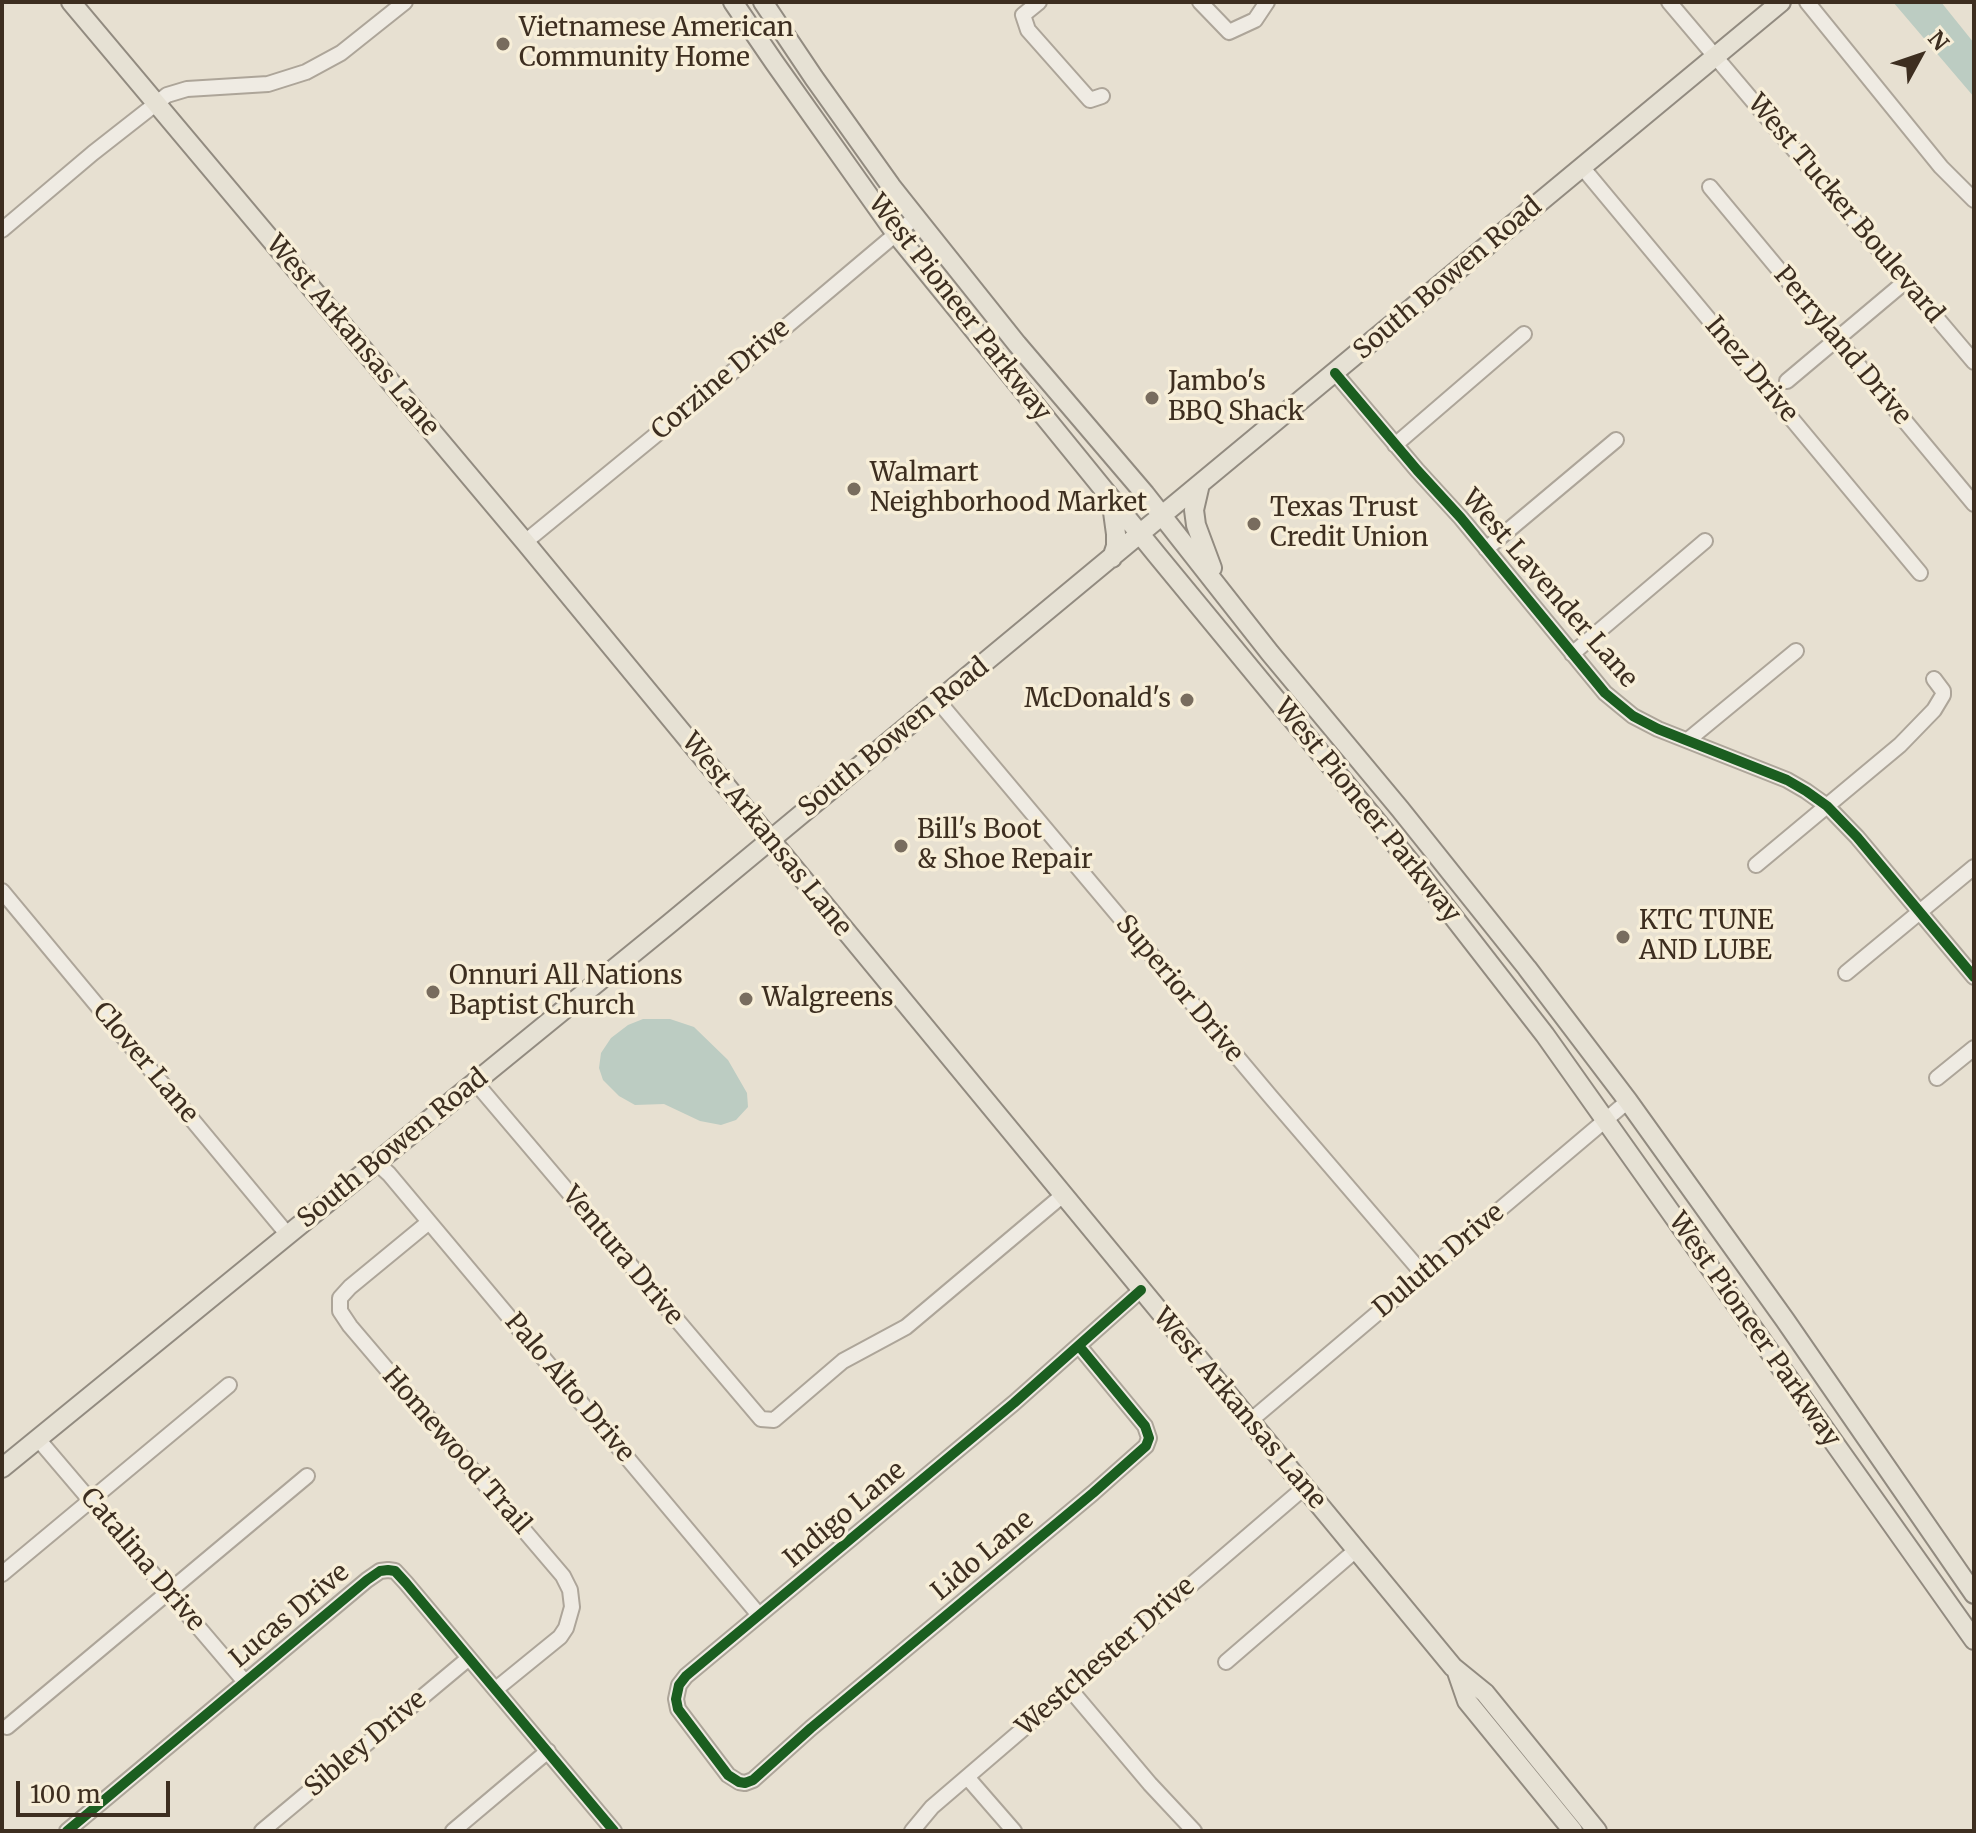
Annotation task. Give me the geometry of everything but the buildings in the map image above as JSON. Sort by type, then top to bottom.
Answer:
[{"type":"main road","name":"West Arkansas Lane","points":[[71,2],[525,542],[1457,1672],[1485,1693],[1597,1831]]},
{"type":"main road","name":"West Pioneer Parkway","points":[[733,2],[896,234],[1420,874],[1537,1024],[1974,1640]]},
{"type":"main road","name":"West Pioneer Parkway","points":[[763,2],[891,186],[1017,344],[1163,516],[1527,968],[1628,1101],[1974,1594]]},
{"type":"main road","name":"South Bowen Road","points":[[2,1468],[770,840],[1781,2]]},
{"type":"main road","points":[[1200,484],[1194,510],[1196,525],[1220,589]]},
{"type":"main road","points":[[1101,486],[1113,512],[1116,546],[1112,558]]},
{"type":"main road","points":[[1335,771],[1358,759]]},
{"type":"main road","points":[[1797,1389],[1821,1373]]},
{"type":"main road","name":"West Arkansas Lane","points":[[1457,1672],[1467,1701],[1573,1831]]},
{"type":"street","points":[[2,230],[167,95],[179,90],[268,84],[306,72],[341,53],[405,2]]},
{"type":"street","points":[[1039,2],[1023,15],[1028,30],[1090,100],[1102,96]]},
{"type":"street","points":[[1200,2],[1229,32],[1255,20],[1267,2]]},
{"type":"street","name":"West Tucker Boulevard","points":[[1669,2],[1974,362]]},
{"type":"street","points":[[1807,2],[1941,167],[1974,200]]},
{"type":"street","name":"Inez Drive","points":[[1582,167],[1920,573]]},
{"type":"street","name":"Perryland Drive","points":[[1710,187],[1974,504]]},
{"type":"street","name":"Corzine Drive","points":[[525,542],[916,217]]},
{"type":"street","points":[[1787,381],[1906,281]]},
{"type":"street","points":[[1395,445],[1524,334]]},
{"type":"street","name":"West Lavender Lane","points":[[1335,373],[1461,518],[1605,693],[1633,716],[1658,729],[1787,780],[1827,806],[1857,837],[1974,977]]},
{"type":"street","points":[[1486,549],[1616,440]]},
{"type":"street","points":[[1572,654],[1705,541]]},
{"type":"street","points":[[1688,740],[1796,651]]},
{"type":"street","points":[[1756,865],[1900,745],[1934,710],[1943,691],[1934,679]]},
{"type":"street","name":"Superior Drive","points":[[938,701],[1423,1274]]},
{"type":"street","points":[[1846,973],[1974,867]]},
{"type":"street","name":"Clover Lane","points":[[2,891],[288,1235]]},
{"type":"street","points":[[1937,1078],[1974,1048]]},
{"type":"street","name":"Ventura Drive","points":[[475,1082],[761,1419],[774,1420],[843,1361],[906,1327],[1063,1195]]},
{"type":"street","name":"Duluth Drive","points":[[1250,1421],[1628,1101]]},
{"type":"street","name":"Palo Alto Drive","points":[[377,1163],[759,1615]]},
{"type":"street","name":"Homewood Trail","points":[[429,1222],[350,1287],[340,1298],[340,1311],[563,1576],[570,1590],[572,1607],[560,1637],[496,1689]]},
{"type":"street","name":"Indigo Lane","points":[[753,1780],[739,1782],[728,1775],[678,1709],[676,1699],[679,1685],[686,1676],[1014,1403],[1141,1290]]},
{"type":"street","name":"Lido Lane","points":[[753,1780],[1146,1446],[1149,1438],[1145,1426],[1079,1346]]},
{"type":"street","points":[[2,1574],[229,1385]]},
{"type":"street","name":"Catalina Drive","points":[[38,1439],[245,1682]]},
{"type":"street","points":[[7,1727],[307,1476]]},
{"type":"street","name":"Westchester Drive","points":[[912,1831],[932,1807],[1305,1487]]},
{"type":"street","points":[[1226,1662],[1356,1550]]},
{"type":"street","name":"Lucas Drive","points":[[67,1831],[367,1580],[380,1571],[388,1570],[395,1571],[406,1583],[614,1831]]},
{"type":"street","name":"Sibley Drive","points":[[262,1831],[469,1658]]},
{"type":"street","points":[[1069,1688],[1194,1831]]},
{"type":"street","points":[[453,1831],[548,1751]]},
{"type":"street","points":[[967,1777],[1014,1831]]},
{"type":"shaded area","points":[[1893,2],[1941,2],[1974,43],[1974,97]]},
{"type":"shaded area","points":[[643,1019],[670,1019],[694,1027],[728,1060],[747,1093],[748,1107],[736,1120],[721,1125],[700,1121],[664,1104],[635,1105],[619,1096],[603,1080],[599,1068],[601,1053],[611,1038],[628,1025]]},
{"type":"cycle path","points":[[1335,373],[1461,518],[1605,693],[1633,716],[1658,729],[1787,780],[1827,806],[1857,837],[1974,977]]},
{"type":"cycle path","points":[[1079,1346],[1145,1426],[1149,1438],[1146,1446],[753,1780],[739,1782],[728,1775],[678,1709],[676,1699],[679,1685],[686,1676],[1014,1403],[1141,1290]]},
{"type":"cycle path","points":[[67,1831],[367,1580],[380,1571],[388,1570],[395,1571],[406,1583],[614,1831]]},
{"type":"place","name":"Vietnamese American Community Home","points":[[503,44]]},
{"type":"place","name":"Jambo's BBQ Shack","points":[[1152,398]]},
{"type":"place","name":"Walmart Neighborhood Market","points":[[854,489]]},
{"type":"place","name":"Texas Trust Credit Union","points":[[1254,524]]},
{"type":"place","name":"McDonald's","points":[[1187,700]]},
{"type":"place","name":"Bill's Boot & Shoe Repair","points":[[901,846]]},
{"type":"place","name":"KTC TUNE AND LUBE","points":[[1623,937]]},
{"type":"place","name":"Onnuri All Nations Baptist Church","points":[[433,992]]},
{"type":"place","name":"Walgreens","points":[[746,999]]}]
